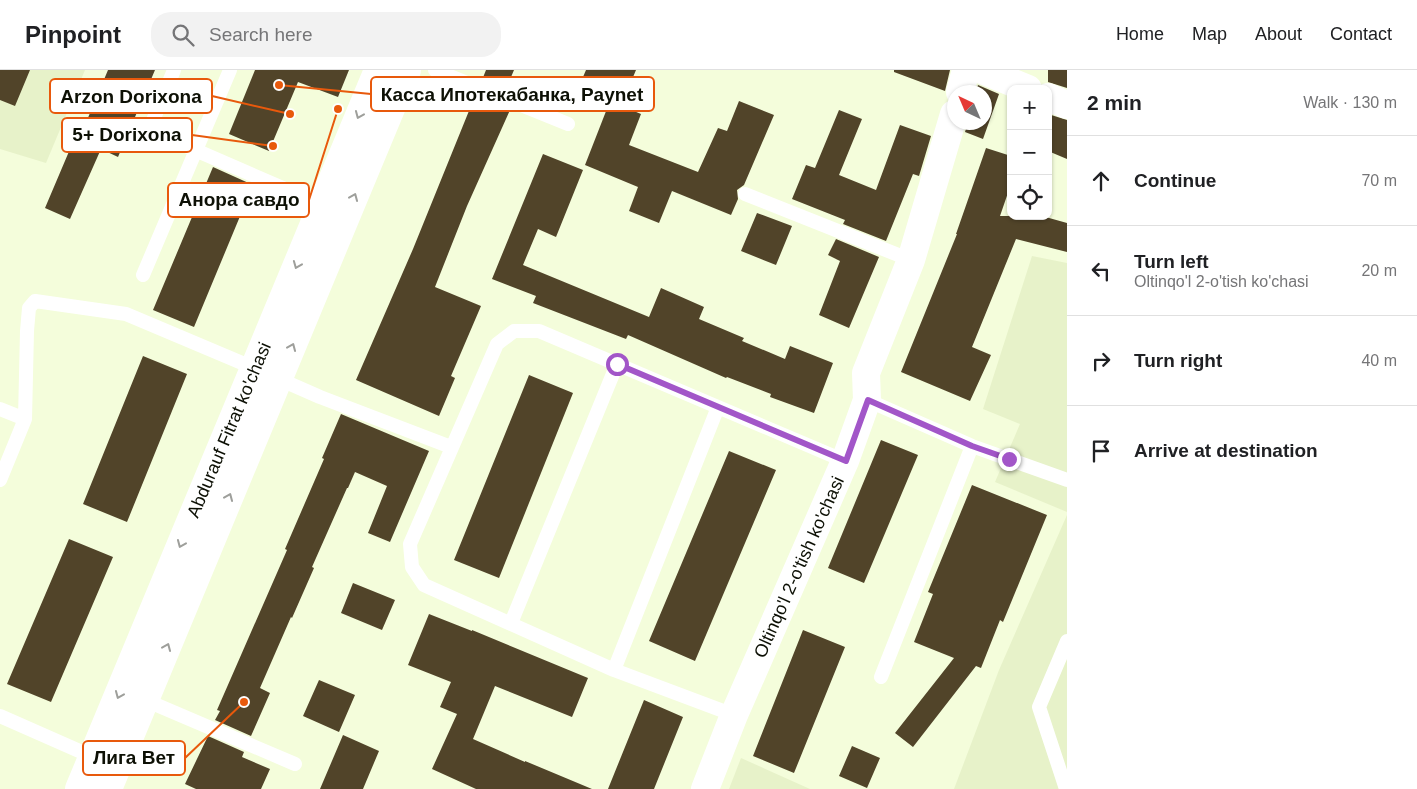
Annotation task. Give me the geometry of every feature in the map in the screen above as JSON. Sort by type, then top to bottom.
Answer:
[{"type":"main road","name":"Abdurauf Fitrat ko'chasi","points":[[79,789],[378,70]]},
{"type":"main road","name":"Abdurauf Fitrat ko'chasi","points":[[108,789],[407,70]]},
{"type":"main road","points":[[962,85],[966,70]]},
{"type":"main road","points":[[982,70],[1018,85]]},
{"type":"main road","points":[[1052,99],[1067,105]]},
{"type":"main road","name":"Oltinqo'l 2-o'tish ko'chasi","points":[[705,789],[734,715],[846,461],[868,400],[866,373],[911,260],[949,130]]},
{"type":"main road","points":[[254,368],[279,379]]},
{"type":"lane","points":[[174,70],[149,130],[322,205]]},
{"type":"lane","points":[[143,275],[230,70]]},
{"type":"lane","points":[[434,70],[568,124]]},
{"type":"lane","points":[[746,194],[911,260]]},
{"type":"lane","points":[[0,480],[25,419],[27,331],[29,308],[35,301],[126,314],[254,368]]},
{"type":"lane","points":[[734,715],[614,670],[424,585],[412,567],[410,544],[451,447],[497,344],[514,331],[539,331],[846,461]]},
{"type":"lane","points":[[511,624],[617,364]]},
{"type":"lane","points":[[279,379],[451,447]]},
{"type":"lane","points":[[868,400],[972,446],[1067,480]]},
{"type":"lane","points":[[614,670],[718,407]]},
{"type":"lane","points":[[0,409],[25,419]]},
{"type":"lane","points":[[881,678],[972,446]]},
{"type":"lane","points":[[1066,789],[1040,707],[1067,641]]},
{"type":"lane","points":[[145,700],[295,764]]},
{"type":"lane","points":[[0,716],[92,757]]},
{"type":"shaded area","points":[[0,70],[85,70],[46,163],[0,149]]},
{"type":"shaded area","points":[[1032,256],[1067,263],[1067,512],[995,482],[1020,424],[983,409]]},
{"type":"shaded area","points":[[1067,515],[1067,789],[954,789],[999,670]]},
{"type":"shaded area","points":[[741,758],[810,789],[729,789]]},
{"type":"building","points":[[0,70],[30,70],[15,106],[0,100]]},
{"type":"building","points":[[108,70],[155,70],[118,157],[101,149],[70,219],[45,208],[73,142],[77,144]]},
{"type":"building","points":[[255,70],[349,70],[338,97],[298,82],[269,151],[229,134]]},
{"type":"building","points":[[486,70],[514,70],[506,89],[482,80]]},
{"type":"building","points":[[586,70],[636,70],[623,101],[580,84]]},
{"type":"building","points":[[894,70],[950,70],[945,91],[894,72]]},
{"type":"building","points":[[1048,70],[1067,70],[1067,88],[1048,82]]},
{"type":"building","points":[[992,91],[999,94],[992,114]]},
{"type":"building","points":[[475,96],[510,110],[467,206],[435,287],[481,306],[451,376],[455,378],[439,416],[356,380],[413,249]]},
{"type":"building","points":[[610,101],[641,114],[629,145],[698,172],[718,128],[727,131],[739,101],[774,115],[744,185],[737,190],[738,199],[731,215],[672,191],[659,223],[629,211],[638,187],[585,165]]},
{"type":"building","points":[[839,110],[862,119],[839,175],[876,190],[900,125],[931,136],[919,176],[913,174],[886,241],[843,224],[845,220],[792,199],[806,165],[815,168]]},
{"type":"building","points":[[1052,115],[1067,120],[1067,159],[1052,153]]},
{"type":"building","points":[[966,130],[986,130],[983,139],[965,132]]},
{"type":"building","points":[[986,148],[1007,155],[1007,196],[1000,216],[1007,216],[1007,220],[1052,219],[1067,223],[1067,252],[1016,239],[972,347],[991,355],[970,401],[901,372],[956,234]]},
{"type":"building","points":[[543,154],[583,170],[556,237],[538,229],[523,265],[649,317],[661,288],[704,307],[699,319],[744,338],[742,341],[785,359],[790,346],[833,363],[814,413],[770,397],[771,394],[726,378],[628,335],[626,339],[533,303],[536,296],[492,279]]},
{"type":"building","points":[[213,167],[253,185],[194,327],[153,310]]},
{"type":"building","points":[[757,213],[792,226],[776,265],[741,251]]},
{"type":"building","points":[[836,239],[879,257],[849,328],[819,315],[840,261],[828,255]]},
{"type":"building","points":[[143,356],[187,374],[127,522],[83,504]]},
{"type":"building","points":[[529,375],[573,393],[499,578],[454,560]]},
{"type":"building","points":[[341,414],[429,451],[390,542],[368,533],[387,486],[355,472],[260,688],[270,693],[251,736],[215,720],[220,711],[217,710],[287,550],[285,549],[324,459],[322,458]]},
{"type":"building","points":[[881,440],[918,455],[864,583],[828,568]]},
{"type":"building","points":[[729,451],[776,470],[695,661],[649,641]]},
{"type":"building","points":[[972,485],[1047,515],[1003,622],[1000,620],[981,668],[976,666],[913,747],[895,733],[954,658],[914,642],[933,594],[928,592]]},
{"type":"building","points":[[69,539],[113,557],[51,702],[7,684]]},
{"type":"building","points":[[353,583],[395,600],[382,630],[341,613]]},
{"type":"building","points":[[429,614],[588,678],[572,717],[495,686],[473,739],[592,789],[476,789],[432,769],[457,714],[440,707],[451,682],[408,665]]},
{"type":"building","points":[[803,630],[845,647],[794,773],[753,756]]},
{"type":"building","points":[[319,680],[355,695],[339,732],[303,716]]},
{"type":"building","points":[[644,700],[683,717],[654,789],[608,789]]},
{"type":"building","points":[[343,735],[379,751],[363,789],[320,789]]},
{"type":"building","points":[[208,736],[244,752],[242,757],[270,769],[261,789],[196,789],[185,784]]},
{"type":"building","points":[[852,746],[880,758],[867,788],[839,776]]},
{"type":"place","name":"Касса Ипотекабанка, Paynet","points":[[279,85]]},
{"type":"place","name":"Анора савдо","points":[[338,109]]},
{"type":"place","name":"Arzon Dorixona","points":[[290,114]]},
{"type":"place","name":"5+ Dorixona","points":[[273,146]]},
{"type":"place","name":"Лига Вет","points":[[244,702]]},
{"type":"route","points":[[617,364],[846,461],[868,400],[972,446],[1009,459]]}]
